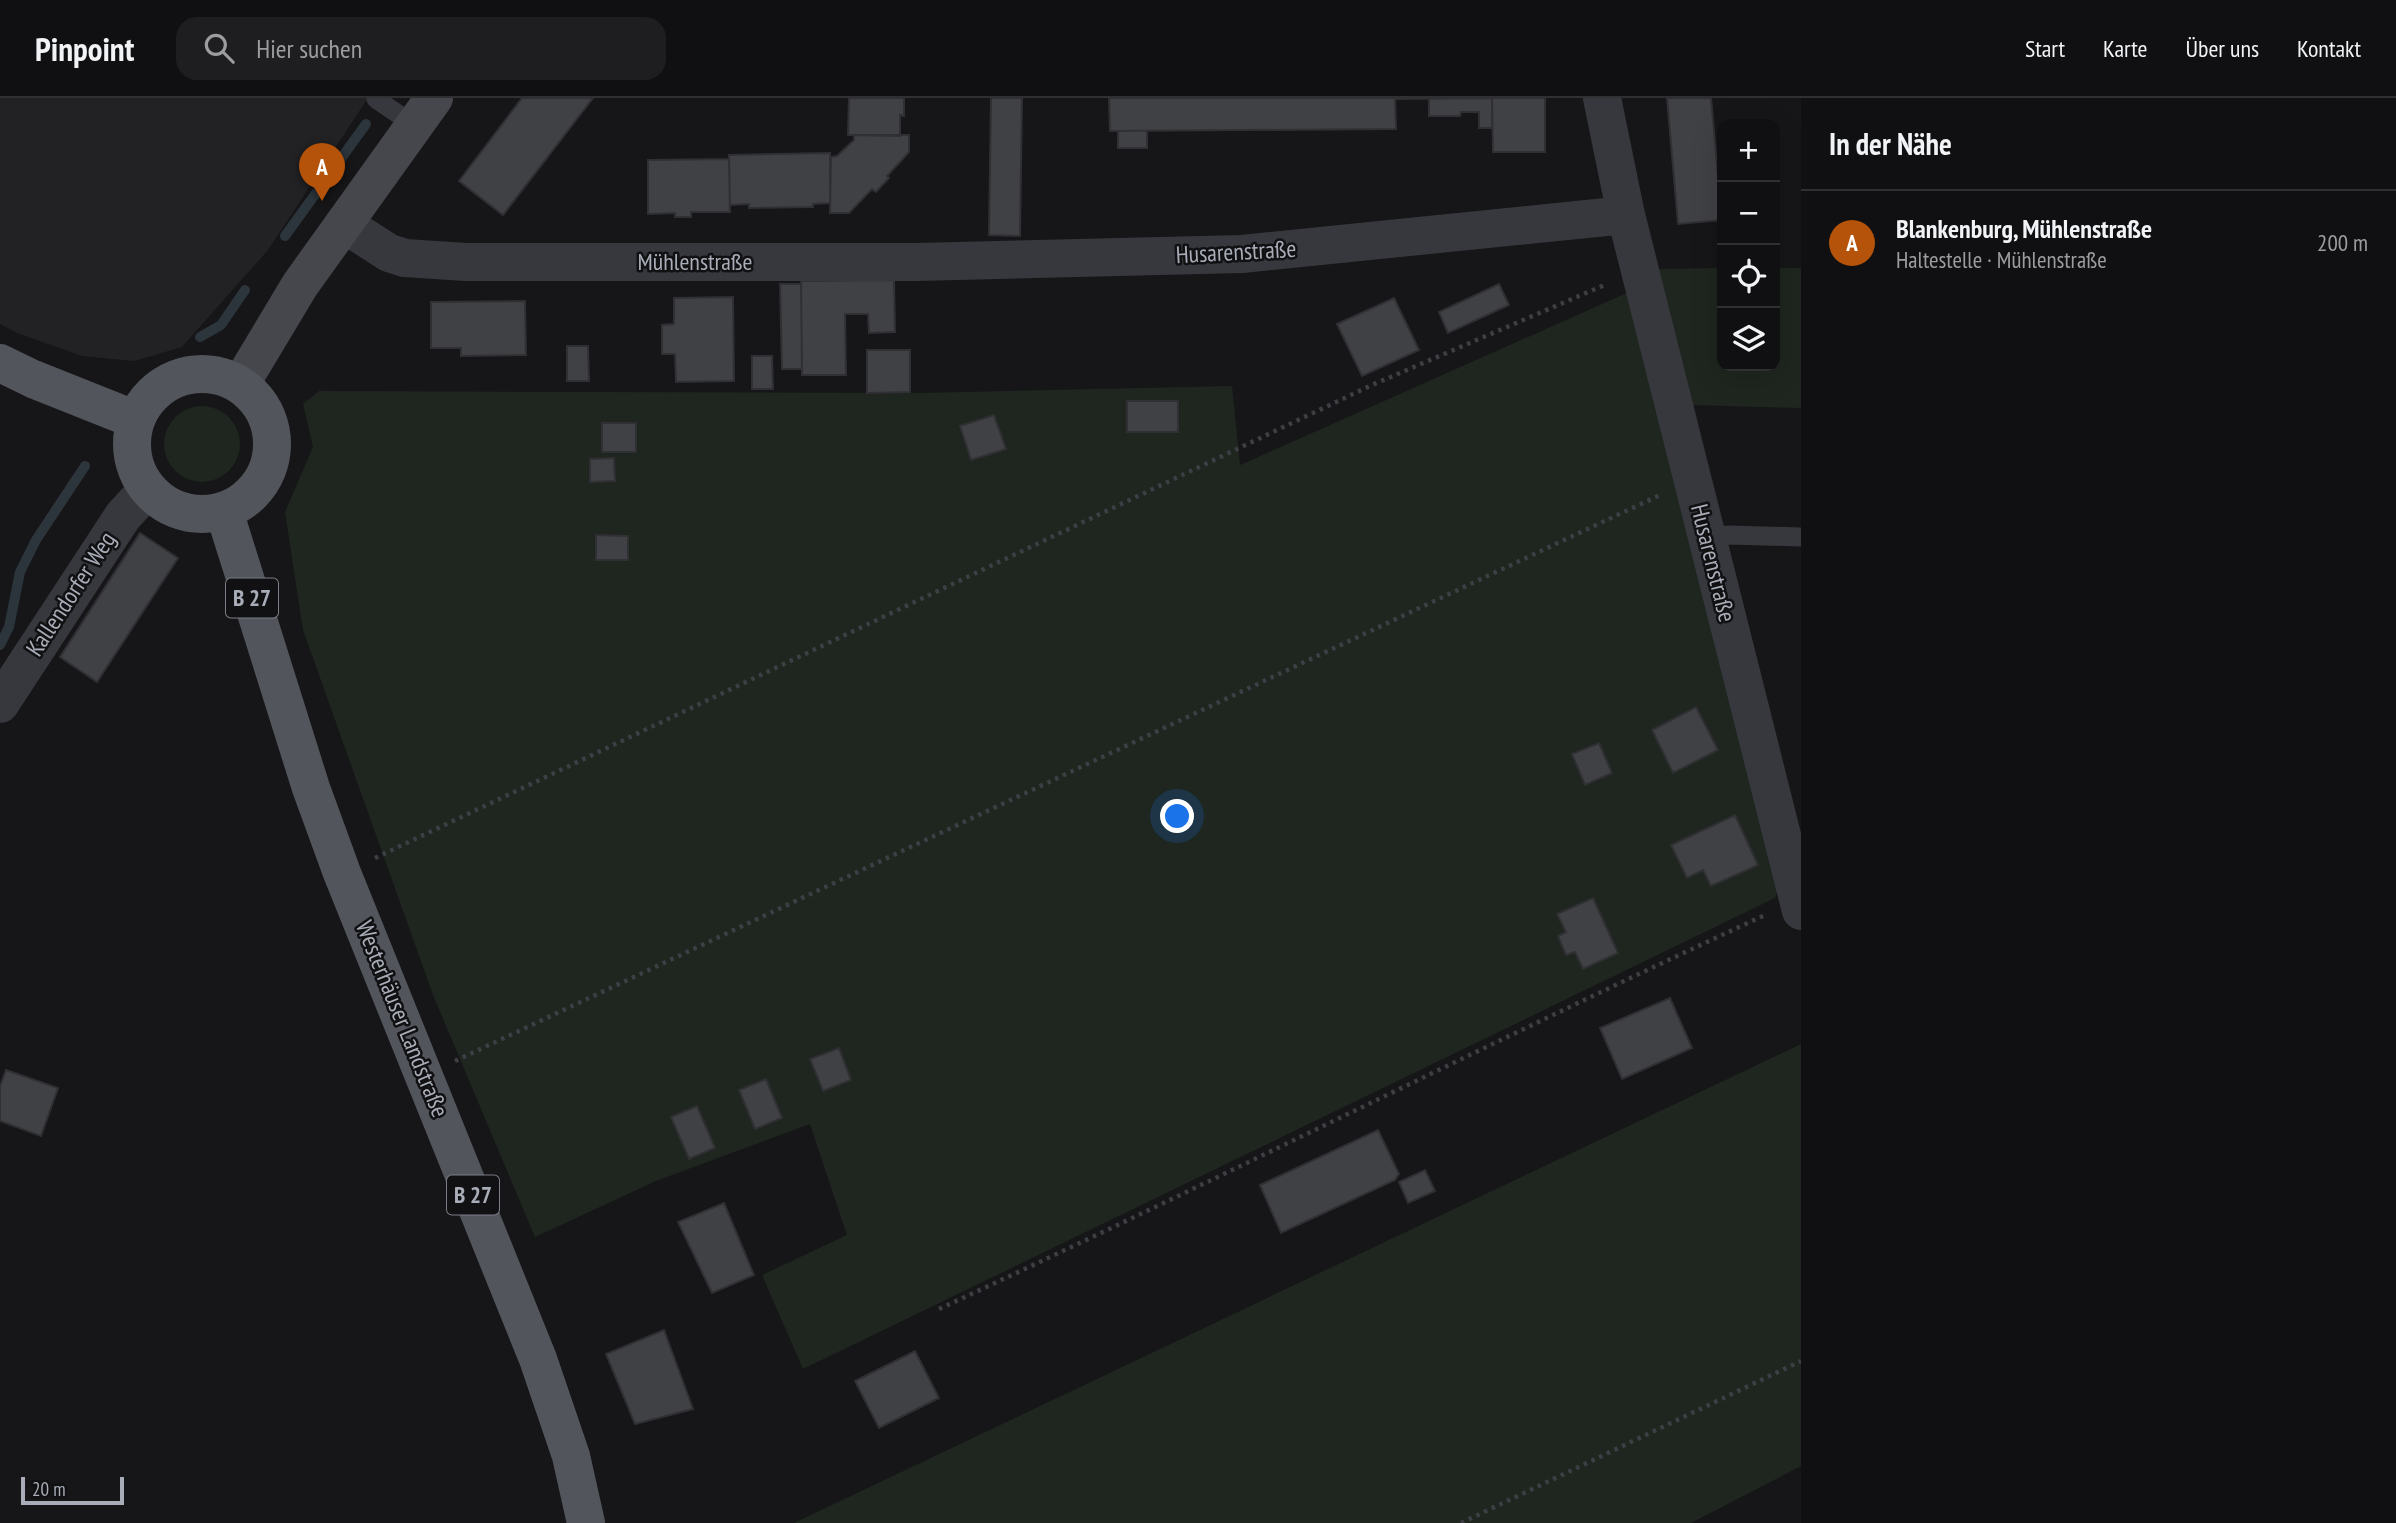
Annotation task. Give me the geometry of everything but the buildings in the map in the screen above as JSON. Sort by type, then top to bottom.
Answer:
[{"type":"main road","points":[[0,363],[33,379],[136,419]]},
{"type":"main road","points":[[210,374],[240,385],[250,393],[266,414],[271,426],[272,453],[264,478],[256,489],[236,506],[224,511],[197,514],[170,507],[148,489],[136,468],[133,432],[136,419],[153,394],[180,378],[210,374]]},
{"type":"main road","name":"Westerhäuser Landstraße","points":[[224,511],[311,788],[342,873],[425,1074],[556,1409],[574,1467],[586,1523]]},
{"type":"street","name":"Husarenstraße","points":[[1602,98],[1626,215],[1800,906]]},
{"type":"street","points":[[240,385],[279,317],[424,112]]},
{"type":"street","name":"Husarenstraße","points":[[1055,259],[1242,254],[1626,215]]},
{"type":"street","name":"Mühlenstraße","points":[[344,224],[389,253],[405,258],[466,262],[916,262],[1055,259]]},
{"type":"street","name":"Kallendorfer Weg","points":[[0,704],[123,516],[148,489]]},
{"type":"lane","points":[[376,99],[424,112]]},
{"type":"lane","points":[[1706,538],[1729,535],[1801,537]]},
{"type":"path","points":[[342,873],[1416,365],[1641,269]]},
{"type":"path","points":[[425,1074],[1692,480]]},
{"type":"path","points":[[939,1309],[1146,1213],[1611,986],[1800,906]]},
{"type":"path","points":[[1461,1523],[1801,1361]]},
{"type":"shaded area","points":[[0,98],[368,98],[268,250],[182,347],[134,361],[82,356],[17,333],[0,324]]},
{"type":"shaded area","points":[[1717,268],[1717,371],[1780,371],[1780,268],[1801,268],[1801,408],[1690,405],[1657,269]]},
{"type":"shaded area","points":[[1629,292],[1779,887],[1775,898],[803,1369],[762,1275],[847,1235],[810,1124],[656,1181],[535,1237],[433,995],[303,630],[285,512],[313,447],[303,404],[319,391],[921,393],[1232,386],[1240,465]]},
{"type":"shaded area","points":[[202,406],[217,409],[229,417],[237,429],[240,444],[237,459],[229,471],[217,479],[202,482],[187,479],[175,471],[167,459],[164,444],[167,429],[175,417],[187,409]]},
{"type":"shaded area","points":[[1801,1044],[1801,1466],[1691,1523],[794,1523]]},
{"type":"waterway","points":[[285,236],[366,124]]},
{"type":"waterway","points":[[200,337],[221,325],[245,290]]},
{"type":"waterway","points":[[0,645],[9,627],[20,572],[36,540],[85,466]]},
{"type":"place","name":"Blankenburg, Mühlenstraße","points":[[322,201]]}]
